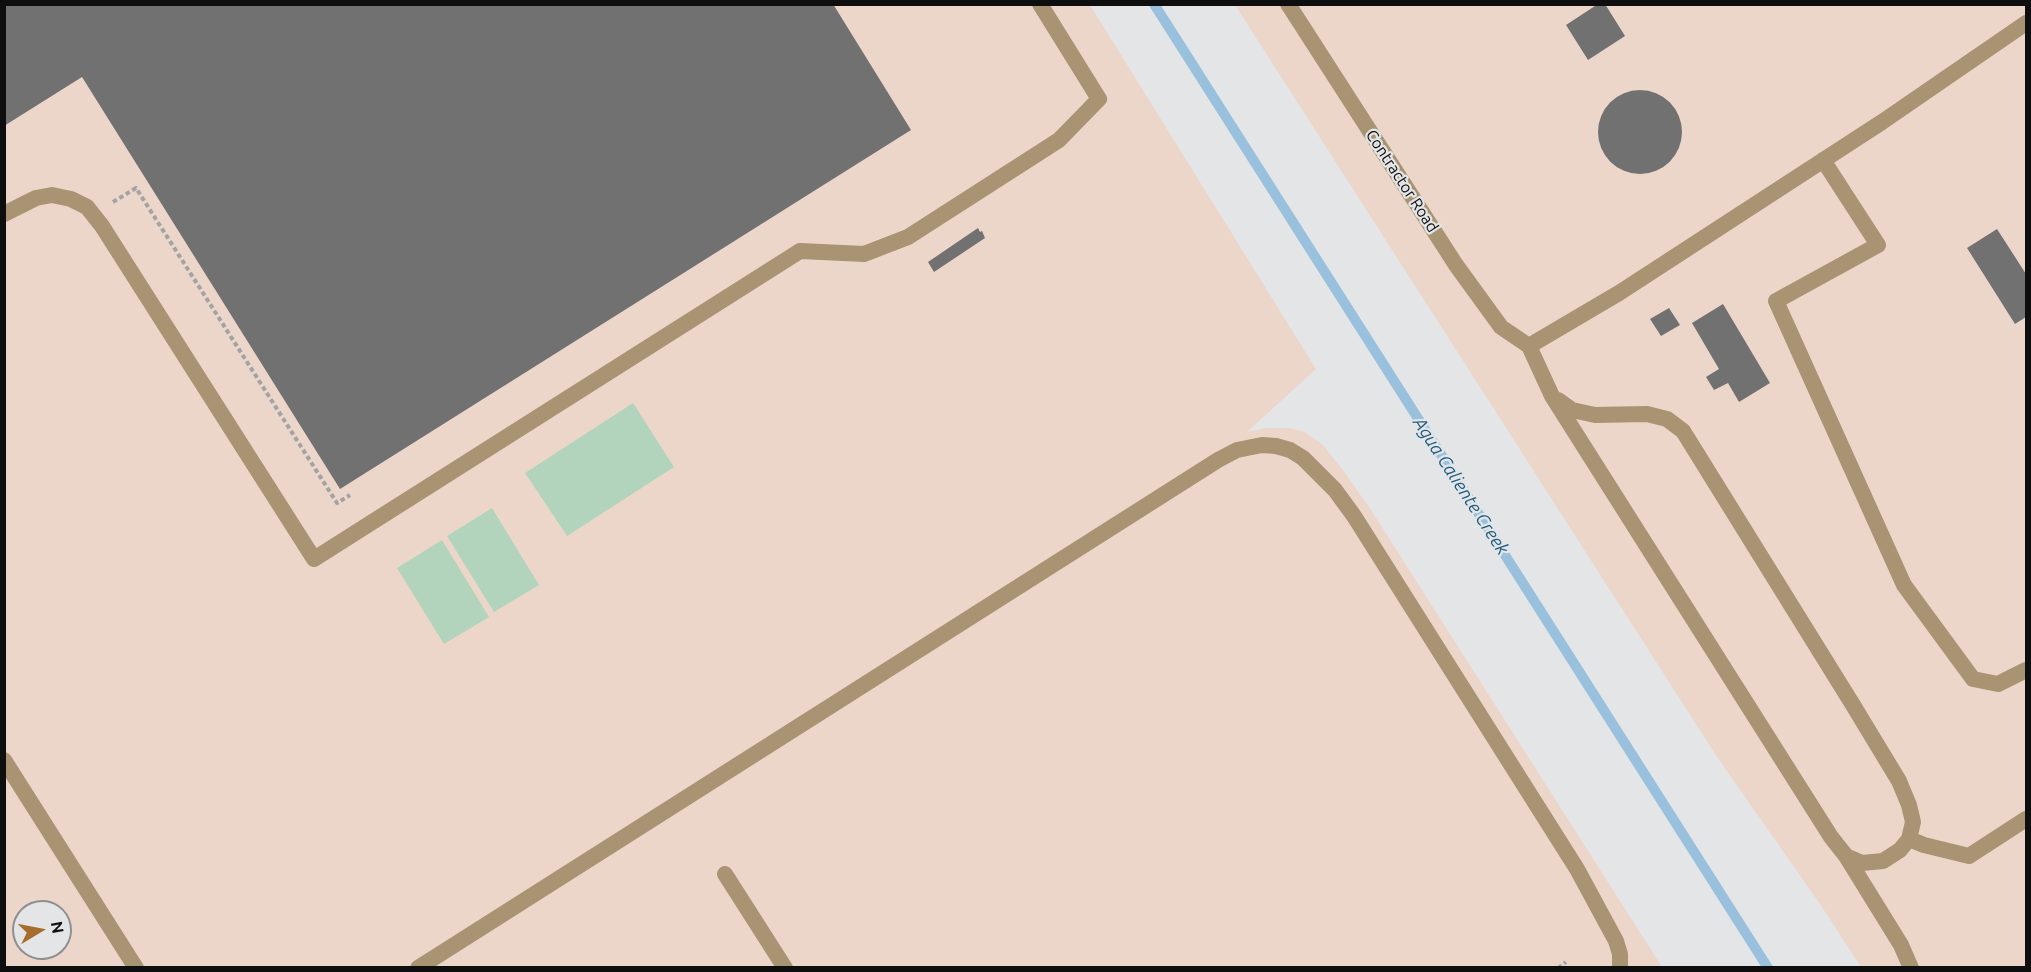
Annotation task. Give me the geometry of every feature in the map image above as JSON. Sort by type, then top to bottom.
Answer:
[{"type":"lane","points":[[4,214],[36,198],[52,195],[70,199],[87,207],[102,226],[314,559],[800,251],[864,254],[908,237],[1059,140],[1099,99],[1040,4]]},
{"type":"lane","name":"Contractor Road","points":[[1288,4],[1456,265],[1501,327],[1529,346]]},
{"type":"lane","points":[[1911,968],[1900,945],[1846,856],[1831,837],[1552,396],[1529,346],[1619,293],[1823,160],[2026,23]]},
{"type":"lane","points":[[1823,160],[1878,245],[1776,301],[1904,585],[1972,679],[1998,684],[2026,670]]},
{"type":"lane","points":[[1552,396],[1572,410],[1594,415],[1647,414],[1667,418],[1683,432],[1899,782],[1913,822],[1910,839],[1900,850],[1884,861],[1862,863],[1846,856]]},
{"type":"lane","points":[[418,968],[1228,454],[1262,445],[1290,450],[1303,458],[1335,490],[1354,516],[1577,869],[1616,940],[1620,954],[1620,968]]},
{"type":"lane","points":[[4,760],[136,968]]},
{"type":"lane","points":[[1910,839],[1924,845],[1969,856],[2026,819]]},
{"type":"lane","points":[[725,874],[785,968]]},
{"type":"path","points":[[110,200],[114,201],[136,188],[337,503],[350,495]]},
{"type":"path","points":[[1558,968],[1566,962]]},
{"type":"shaded area","points":[[5,4],[1090,5],[1316,369],[1247,432],[1267,428],[1289,428],[1305,432],[1323,445],[1343,470],[1371,510],[1662,967],[5,968]]},
{"type":"shaded area","points":[[1235,5],[2026,5],[2026,967],[1861,967],[1820,904],[1717,757]]},
{"type":"green space","points":[[633,403],[674,467],[567,536],[525,473]]},
{"type":"green space","points":[[492,508],[539,585],[494,612],[447,536]]},
{"type":"green space","points":[[442,540],[489,617],[444,644],[397,568]]},
{"type":"building","points":[[4,4],[833,4],[911,130],[340,489],[82,77],[4,126]]},
{"type":"building","points":[[1598,4],[1605,4],[1625,36],[1588,60],[1566,25]]},
{"type":"building","points":[[1640,90],[1656,93],[1670,102],[1679,116],[1682,132],[1679,148],[1670,162],[1656,171],[1640,174],[1624,171],[1610,162],[1601,148],[1598,132],[1601,116],[1610,102],[1624,93]]},
{"type":"building","points":[[978,228],[985,238],[934,272],[928,262]]},
{"type":"building","points":[[1997,229],[2026,274],[2026,317],[2015,324],[1967,248]]},
{"type":"building","points":[[1723,304],[1770,383],[1739,402],[1728,383],[1714,390],[1706,377],[1719,369],[1692,323]]},
{"type":"building","points":[[1669,308],[1680,325],[1661,336],[1650,319]]},
{"type":"waterway","name":"Agua Caliente Creek","points":[[1154,4],[1768,968]]}]
